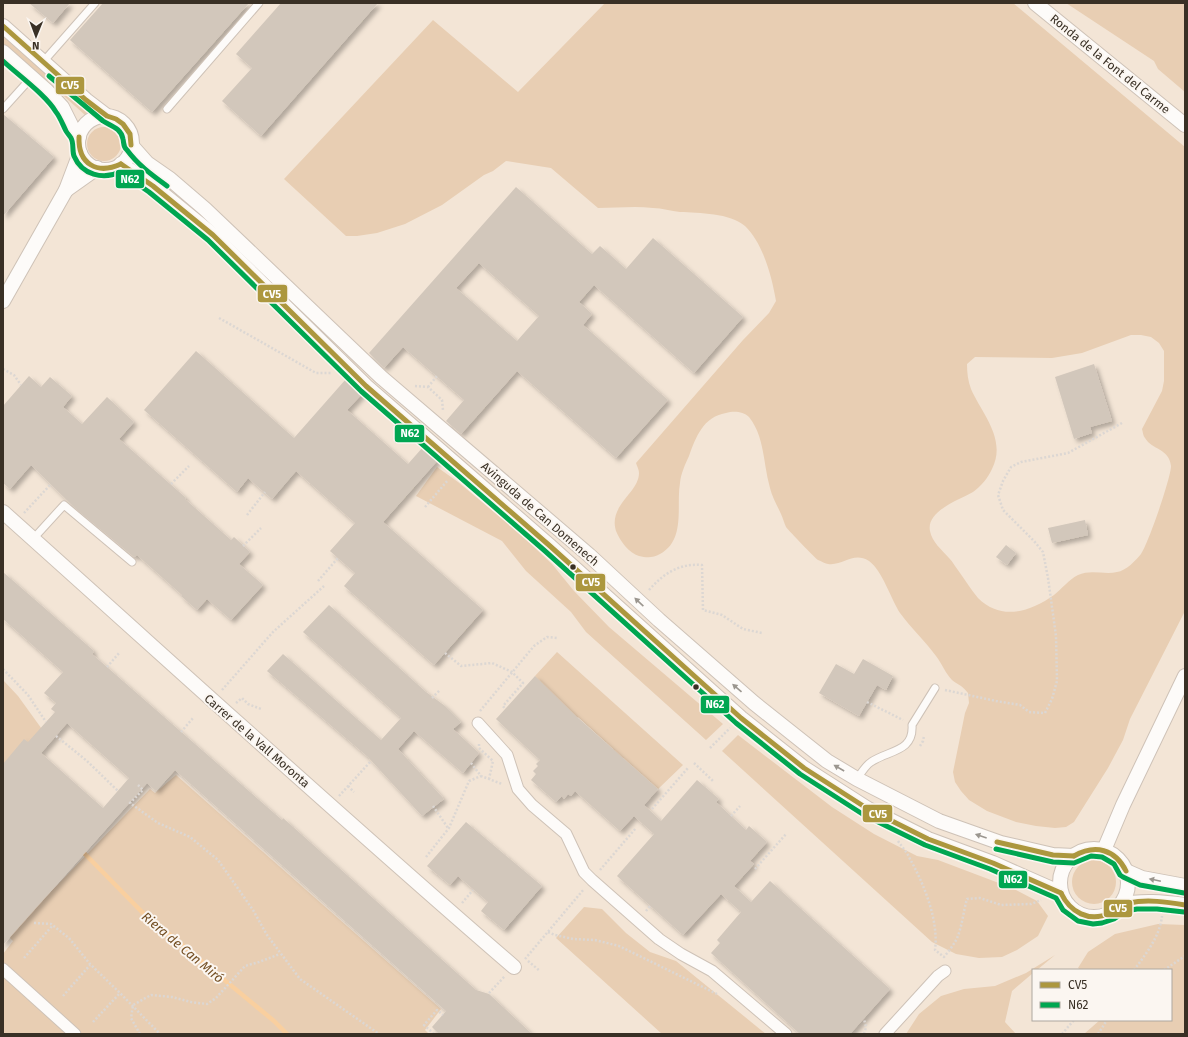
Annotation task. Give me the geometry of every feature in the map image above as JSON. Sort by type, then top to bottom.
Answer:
[{"type":"street","name":"Ronda de la Font del Carme","points":[[1035,3],[1185,125]]},
{"type":"street","points":[[3,26],[86,100],[107,116],[118,120],[125,126],[131,136],[131,145],[128,156],[121,164],[111,169],[97,168],[87,163],[80,153],[78,145],[82,128],[92,120],[107,116]]},
{"type":"street","points":[[3,52],[47,91],[62,107],[73,129],[79,137]]},
{"type":"street","name":"Avinguda de Can Domenech","points":[[131,145],[147,163],[170,179],[205,209],[381,377],[588,555],[665,626],[754,703],[827,761],[857,779],[939,821],[1001,843],[1053,855],[1074,856]]},
{"type":"street","points":[[3,301],[66,190],[80,153]]},
{"type":"street","name":"Avinguda de Can Domenech","points":[[121,164],[153,186],[213,235],[366,386],[550,546],[741,718],[804,768],[868,809],[928,839],[993,863],[1061,893]]},
{"type":"street","points":[[66,190],[97,168]]},
{"type":"street","name":"Carrer de la Vall Moronta","points":[[3,512],[509,972]]},
{"type":"street","points":[[1104,850],[1123,805],[1185,676]]},
{"type":"street","points":[[478,718],[508,755],[518,789],[532,805],[566,834],[584,872],[659,939],[681,954],[712,971],[786,1034]]},
{"type":"street","points":[[1090,849],[1104,850],[1119,859],[1128,878],[1128,889],[1126,896],[1120,906],[1112,912],[1098,917],[1088,916],[1072,909],[1065,901],[1061,893],[1060,882],[1062,872],[1067,863],[1074,856],[1080,852],[1090,849]]},
{"type":"street","points":[[1126,871],[1142,878],[1185,886]]},
{"type":"street","points":[[1120,906],[1142,902],[1165,902],[1185,905]]},
{"type":"street","points":[[3,969],[74,1034]]},
{"type":"street","points":[[885,1034],[938,976],[945,971]]},
{"type":"lane","points":[[43,62],[95,3]]},
{"type":"lane","points":[[167,109],[258,3]]},
{"type":"lane","points":[[3,109],[31,78]]},
{"type":"lane","points":[[33,539],[64,505],[132,562]]},
{"type":"lane","points":[[857,779],[870,762],[901,749],[910,740],[912,725],[935,688]]},
{"type":"path","points":[[220,318],[316,373],[337,373]]},
{"type":"path","points":[[3,368],[14,375],[21,385]]},
{"type":"path","points":[[428,387],[437,376]]},
{"type":"path","points":[[414,386],[428,387],[442,400],[444,412]]},
{"type":"path","points":[[935,688],[1020,705],[1029,712],[1045,713],[1052,698],[1057,681],[1056,636],[1043,552],[1003,510],[998,495],[1003,481],[1011,467],[1021,462],[1068,453],[1122,423]]},
{"type":"path","points":[[170,484],[189,466]]},
{"type":"path","points":[[425,507],[448,480]]},
{"type":"path","points":[[23,515],[51,484]]},
{"type":"path","points":[[247,515],[265,492]]},
{"type":"path","points":[[243,546],[261,528]]},
{"type":"path","points":[[318,581],[338,558]]},
{"type":"path","points":[[647,592],[666,574],[690,564],[702,565],[703,610],[722,615],[743,629],[762,633]]},
{"type":"path","points":[[221,690],[273,632],[324,586]]},
{"type":"path","points":[[478,718],[512,672],[534,646],[547,637],[557,638]]},
{"type":"path","points":[[107,667],[120,652]]},
{"type":"path","points":[[445,653],[461,666],[492,663],[512,672],[523,683],[502,706],[505,708]]},
{"type":"path","points":[[3,669],[28,694],[46,722]]},
{"type":"path","points":[[432,698],[440,690]]},
{"type":"path","points":[[236,703],[242,698],[248,704],[261,709]]},
{"type":"path","points":[[868,702],[912,725]]},
{"type":"path","points":[[181,732],[193,718]]},
{"type":"path","points":[[710,748],[730,728]]},
{"type":"path","points":[[56,736],[87,761],[118,791]]},
{"type":"path","points":[[339,796],[371,761]]},
{"type":"path","points":[[471,763],[481,776],[489,779]]},
{"type":"path","points":[[694,763],[713,781]]},
{"type":"path","points":[[652,809],[688,768]]},
{"type":"path","points":[[426,857],[449,828],[469,782],[481,776]]},
{"type":"path","points":[[138,785],[143,790],[130,803],[158,823],[190,837],[218,860],[253,910],[280,954],[300,979],[379,1034]]},
{"type":"path","points":[[348,786],[354,792]]},
{"type":"path","points":[[434,806],[449,828]]},
{"type":"path","points":[[731,816],[740,806]]},
{"type":"path","points":[[592,880],[636,828]]},
{"type":"path","points":[[755,869],[786,834]]},
{"type":"path","points":[[893,835],[910,858],[926,894],[934,922],[936,940],[935,950],[944,957],[956,941],[967,899],[980,898],[1001,906],[1031,904],[1045,899]]},
{"type":"path","points":[[461,904],[473,890]]},
{"type":"path","points":[[540,972],[525,959],[576,898]]},
{"type":"path","points":[[1135,969],[1161,927],[1162,914]]},
{"type":"path","points":[[34,922],[53,925],[69,938],[90,964],[133,1005],[160,1034]]},
{"type":"path","points":[[24,958],[53,925]]},
{"type":"path","points":[[548,932],[573,939],[595,940],[619,946],[670,972],[708,988],[720,996]]},
{"type":"path","points":[[133,1005],[151,995],[172,997],[207,1004],[223,991],[245,966],[280,954]]},
{"type":"path","points":[[1166,969],[1185,956]]},
{"type":"path","points":[[63,996],[90,964]]},
{"type":"path","points":[[489,994],[509,972]]},
{"type":"path","points":[[93,1022],[120,993]]},
{"type":"path","points":[[133,1005],[131,1018],[140,1034]]},
{"type":"path","points":[[434,1034],[424,1025],[437,1010],[443,1015]]},
{"type":"path","points":[[864,1019],[866,1027],[864,1034]]},
{"type":"path","points":[[1062,1034],[1073,1021]]},
{"type":"path","points":[[1098,1034],[1106,1021]]},
{"type":"shaded area","points":[[605,3],[1013,3],[1185,147],[1185,611],[1130,719],[1123,740],[1108,768],[1074,822],[1066,827],[1055,828],[1016,822],[987,811],[969,800],[961,791],[955,782],[953,772],[965,713],[969,703],[968,693],[950,678],[932,650],[900,613],[874,565],[863,558],[853,558],[834,564],[828,564],[818,560],[786,527],[773,498],[758,433],[747,415],[729,412],[718,415],[706,423],[698,435],[681,476],[677,531],[674,540],[668,548],[660,554],[647,557],[635,554],[622,543],[616,531],[616,514],[638,480],[639,472],[636,463],[743,340],[769,313],[776,301],[769,271],[762,251],[745,226],[731,218],[714,214],[680,212],[646,207],[598,208],[551,168],[506,161],[442,205],[405,224],[377,233],[346,236],[284,179],[433,20],[518,92]],"holes":[[[1131,335],[1151,337],[1159,343],[1164,351],[1164,381],[1162,391],[1142,429],[1148,442],[1164,452],[1170,460],[1171,466],[1159,511],[1149,538],[1141,554],[1124,570],[1112,573],[1088,572],[1078,575],[1071,579],[1054,595],[1035,606],[1016,612],[996,610],[975,595],[952,561],[935,542],[930,531],[930,524],[938,512],[973,492],[986,479],[996,458],[997,447],[995,437],[971,389],[967,364],[975,357],[1052,358],[1082,353]]]},
{"type":"shaded area","points":[[1066,3],[1185,3],[1185,92],[1158,69],[1154,61]]},
{"type":"shaded area","points":[[3,35],[50,77],[47,81],[3,43]]},
{"type":"shaded area","points":[[58,84],[88,111],[85,115],[55,88]]},
{"type":"shaded area","points":[[104,127],[116,132],[121,144],[116,156],[104,161],[92,156],[87,144],[92,132]]},
{"type":"shaded area","points":[[437,467],[458,482],[518,532],[552,564],[574,591],[609,627],[723,724],[706,740],[586,632],[571,612],[526,571],[502,541],[416,496]]},
{"type":"shaded area","points":[[557,652],[683,765],[658,789],[623,758],[609,773],[613,749],[578,717],[564,733],[535,676]]},
{"type":"shaded area","points":[[3,680],[18,696],[44,732],[3,774]]},
{"type":"shaded area","points":[[738,735],[832,807],[874,834],[917,856],[938,860],[1012,888],[1037,901],[1048,916],[1038,936],[1017,950],[1002,957],[979,958],[956,954],[932,942],[722,751]]},
{"type":"shaded area","points":[[176,775],[441,1009],[425,1030],[429,1034],[3,1034],[3,954],[13,941],[8,936],[150,789],[155,793]]},
{"type":"shaded area","points":[[1094,860],[1106,864],[1112,870],[1116,882],[1112,894],[1106,900],[1094,904],[1082,900],[1076,894],[1072,882],[1076,870],[1082,864]]},
{"type":"shaded area","points":[[584,907],[602,909],[626,933],[650,952],[676,961],[766,1034],[662,1034],[556,938]]},
{"type":"shaded area","points":[[1158,924],[1185,925],[1185,1034],[1084,1034],[1099,1021],[1172,1021],[1172,969],[1078,968],[1088,952],[1115,934]]},
{"type":"shaded area","points":[[1055,955],[1038,969],[1032,969]]},
{"type":"shaded area","points":[[1032,969],[1032,974],[1012,991],[1005,1022],[1016,1034],[906,1034],[919,1014],[941,996],[964,989],[995,986]]},
{"type":"building","points":[[29,3],[70,3],[53,23]]},
{"type":"building","points":[[103,3],[249,3],[152,112],[70,40]]},
{"type":"building","points":[[281,3],[378,3],[261,136],[222,101],[252,68],[236,54]]},
{"type":"building","points":[[3,114],[54,157],[3,216]]},
{"type":"building","points":[[516,187],[592,254],[600,246],[626,269],[653,238],[743,317],[694,373],[594,285],[579,302],[592,314],[583,325],[668,400],[616,458],[517,371],[461,434],[446,421],[464,400],[403,347],[384,368],[369,353]],"holes":[[[479,263],[539,316],[517,341],[456,288]]]},
{"type":"building","points":[[196,351],[294,438],[346,379],[362,394],[347,410],[408,464],[423,447],[438,460],[383,522],[483,610],[434,665],[344,586],[355,573],[330,551],[355,523],[296,471],[272,499],[248,478],[237,492],[144,410]]},
{"type":"building","points":[[1094,364],[1112,421],[1090,427],[1092,433],[1074,439],[1055,377]]},
{"type":"building","points":[[29,376],[41,387],[50,377],[72,396],[63,407],[82,424],[107,397],[134,422],[119,439],[231,540],[234,537],[250,552],[239,564],[263,585],[231,620],[207,599],[197,610],[137,555],[134,557],[76,509],[31,465],[10,489],[3,483],[3,406]]},
{"type":"building","points":[[1085,520],[1088,535],[1052,543],[1048,528]]},
{"type":"building","points":[[1006,545],[1016,553],[1007,565],[996,557]]},
{"type":"building","points":[[3,572],[94,651],[92,654],[282,820],[283,818],[476,990],[489,994],[532,1034],[439,1034],[432,1027],[446,1011],[175,770],[156,791],[147,783],[3,945],[3,764],[24,739],[28,742],[55,712],[51,709],[56,703],[44,693],[63,672],[3,619]],"holes":[[[67,723],[129,778],[103,808],[41,753]]]},
{"type":"building","points":[[329,605],[426,692],[445,706],[461,722],[453,729],[479,753],[463,773],[414,731],[398,749],[444,799],[422,816],[368,757],[267,671],[283,654],[381,740],[401,718],[303,632]]},
{"type":"building","points":[[863,659],[893,676],[886,690],[877,685],[859,716],[819,693],[836,664],[854,674]]},
{"type":"building","points":[[535,676],[578,718],[658,789],[644,805],[661,821],[697,780],[719,799],[716,802],[746,830],[749,826],[767,842],[750,861],[754,864],[734,886],[751,902],[770,881],[890,989],[850,1034],[800,1034],[711,953],[720,943],[717,940],[741,912],[721,894],[683,935],[617,876],[654,834],[634,816],[620,831],[575,791],[571,796],[568,794],[564,799],[562,796],[556,802],[531,780],[536,774],[533,771],[538,766],[536,764],[540,760],[496,719]]},
{"type":"building","points":[[466,822],[542,886],[504,930],[481,911],[488,902],[458,876],[450,885],[427,866]]},
{"type":"waterway","name":"Riera de Can Miró","points":[[85,854],[141,911],[274,1021],[287,1034]]},
{"type":"transit line","name":"CV5","points":[[3,26],[86,100],[107,116],[116,119],[123,124],[130,134],[131,145]]},
{"type":"transit line","name":"N62","points":[[3,61],[39,92],[59,116],[71,138],[74,156],[82,168],[94,174],[107,176],[120,172],[149,192],[208,240],[361,391],[545,551],[736,723],[800,774],[864,815],[925,845],[990,869],[1056,898],[1063,910],[1078,921],[1093,924],[1102,923],[1114,919],[1126,911],[1137,909],[1157,909],[1184,912]]},
{"type":"transit line","name":"N62","points":[[49,76],[103,121],[118,130],[122,135],[125,148],[131,155],[146,170],[167,186]]},
{"type":"transit line","name":"CV5","points":[[79,137],[82,154],[91,165],[104,168],[121,164]]},
{"type":"transit line","name":"CV5","points":[[121,164],[153,186],[213,235],[366,386],[550,546],[741,718],[804,768],[868,809],[928,839],[993,863],[1061,893]]},
{"type":"transit line","name":"CV5","points":[[997,842],[1053,855],[1074,856]]},
{"type":"transit line","name":"N62","points":[[996,849],[1053,862],[1074,863],[1091,856],[1102,857],[1114,864],[1120,875],[1140,885],[1184,893]]},
{"type":"transit line","name":"CV5","points":[[1074,856],[1089,850],[1104,851],[1110,853],[1116,858],[1126,871]]},
{"type":"transit line","name":"CV5","points":[[1061,893],[1065,900],[1075,910],[1081,914],[1095,917],[1110,913],[1129,903],[1143,901],[1157,901],[1185,905]]}]
